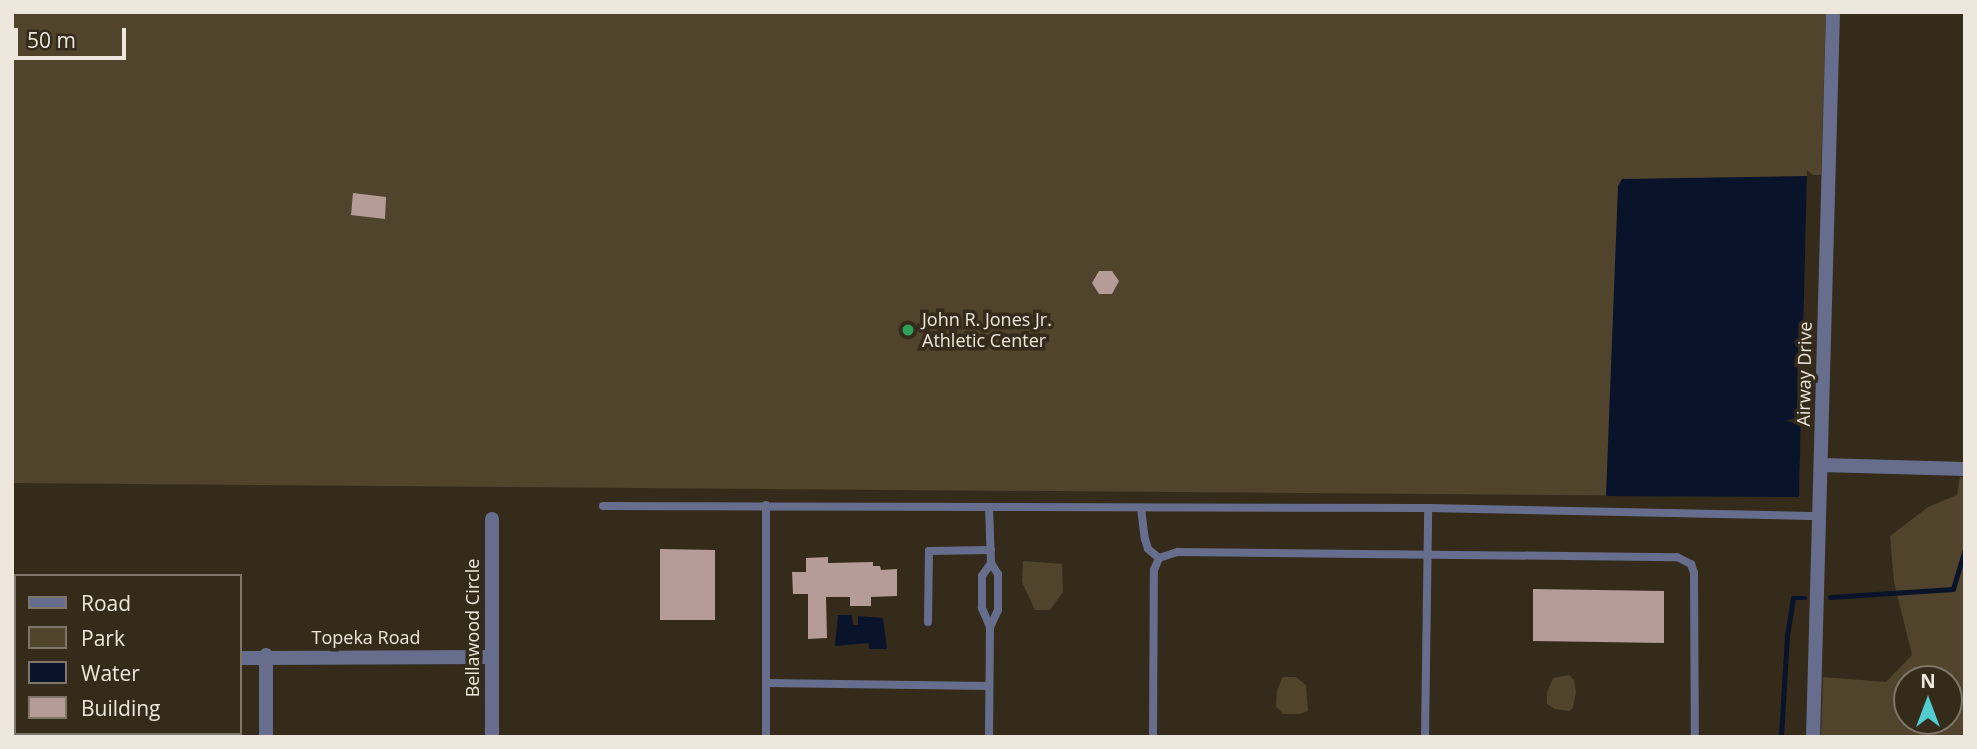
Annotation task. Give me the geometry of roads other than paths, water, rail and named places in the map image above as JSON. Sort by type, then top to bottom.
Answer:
[{"type":"street","name":"Airway Drive","points":[[1813,737],[1833,12]]},
{"type":"street","points":[[1821,465],[1965,469]]},
{"type":"street","name":"Bellawood Circle","points":[[492,519],[492,737]]},
{"type":"street","points":[[266,656],[266,737]]},
{"type":"street","name":"Topeka Road","points":[[242,657],[492,657]]},
{"type":"lane","points":[[766,505],[766,737]]},
{"type":"lane","points":[[603,506],[1428,508],[1819,516]]},
{"type":"lane","points":[[989,507],[991,563],[998,574],[998,610],[990,627]]},
{"type":"lane","points":[[1141,508],[1144,538],[1149,550],[1159,558]]},
{"type":"lane","points":[[1425,737],[1428,508]]},
{"type":"lane","points":[[928,622],[929,551],[991,550]]},
{"type":"lane","points":[[1153,737],[1154,570],[1159,558],[1178,552],[1677,557],[1691,564],[1695,592],[1695,737]]},
{"type":"lane","points":[[989,737],[990,627],[982,608],[982,576],[991,563]]},
{"type":"lane","points":[[766,683],[989,686]]},
{"type":"water","points":[[1807,176],[1799,497],[1606,496],[1618,186],[1622,179]]},
{"type":"water","points":[[838,615],[852,615],[853,625],[858,625],[858,616],[883,618],[887,649],[869,649],[869,643],[835,646]]},
{"type":"waterway","points":[[1830,597],[1953,589],[1965,549]]},
{"type":"waterway","points":[[1781,737],[1787,636],[1793,598],[1805,598]]},
{"type":"place","name":"John R. Jones Jr. Athletic Center","points":[[908,330]]}]
